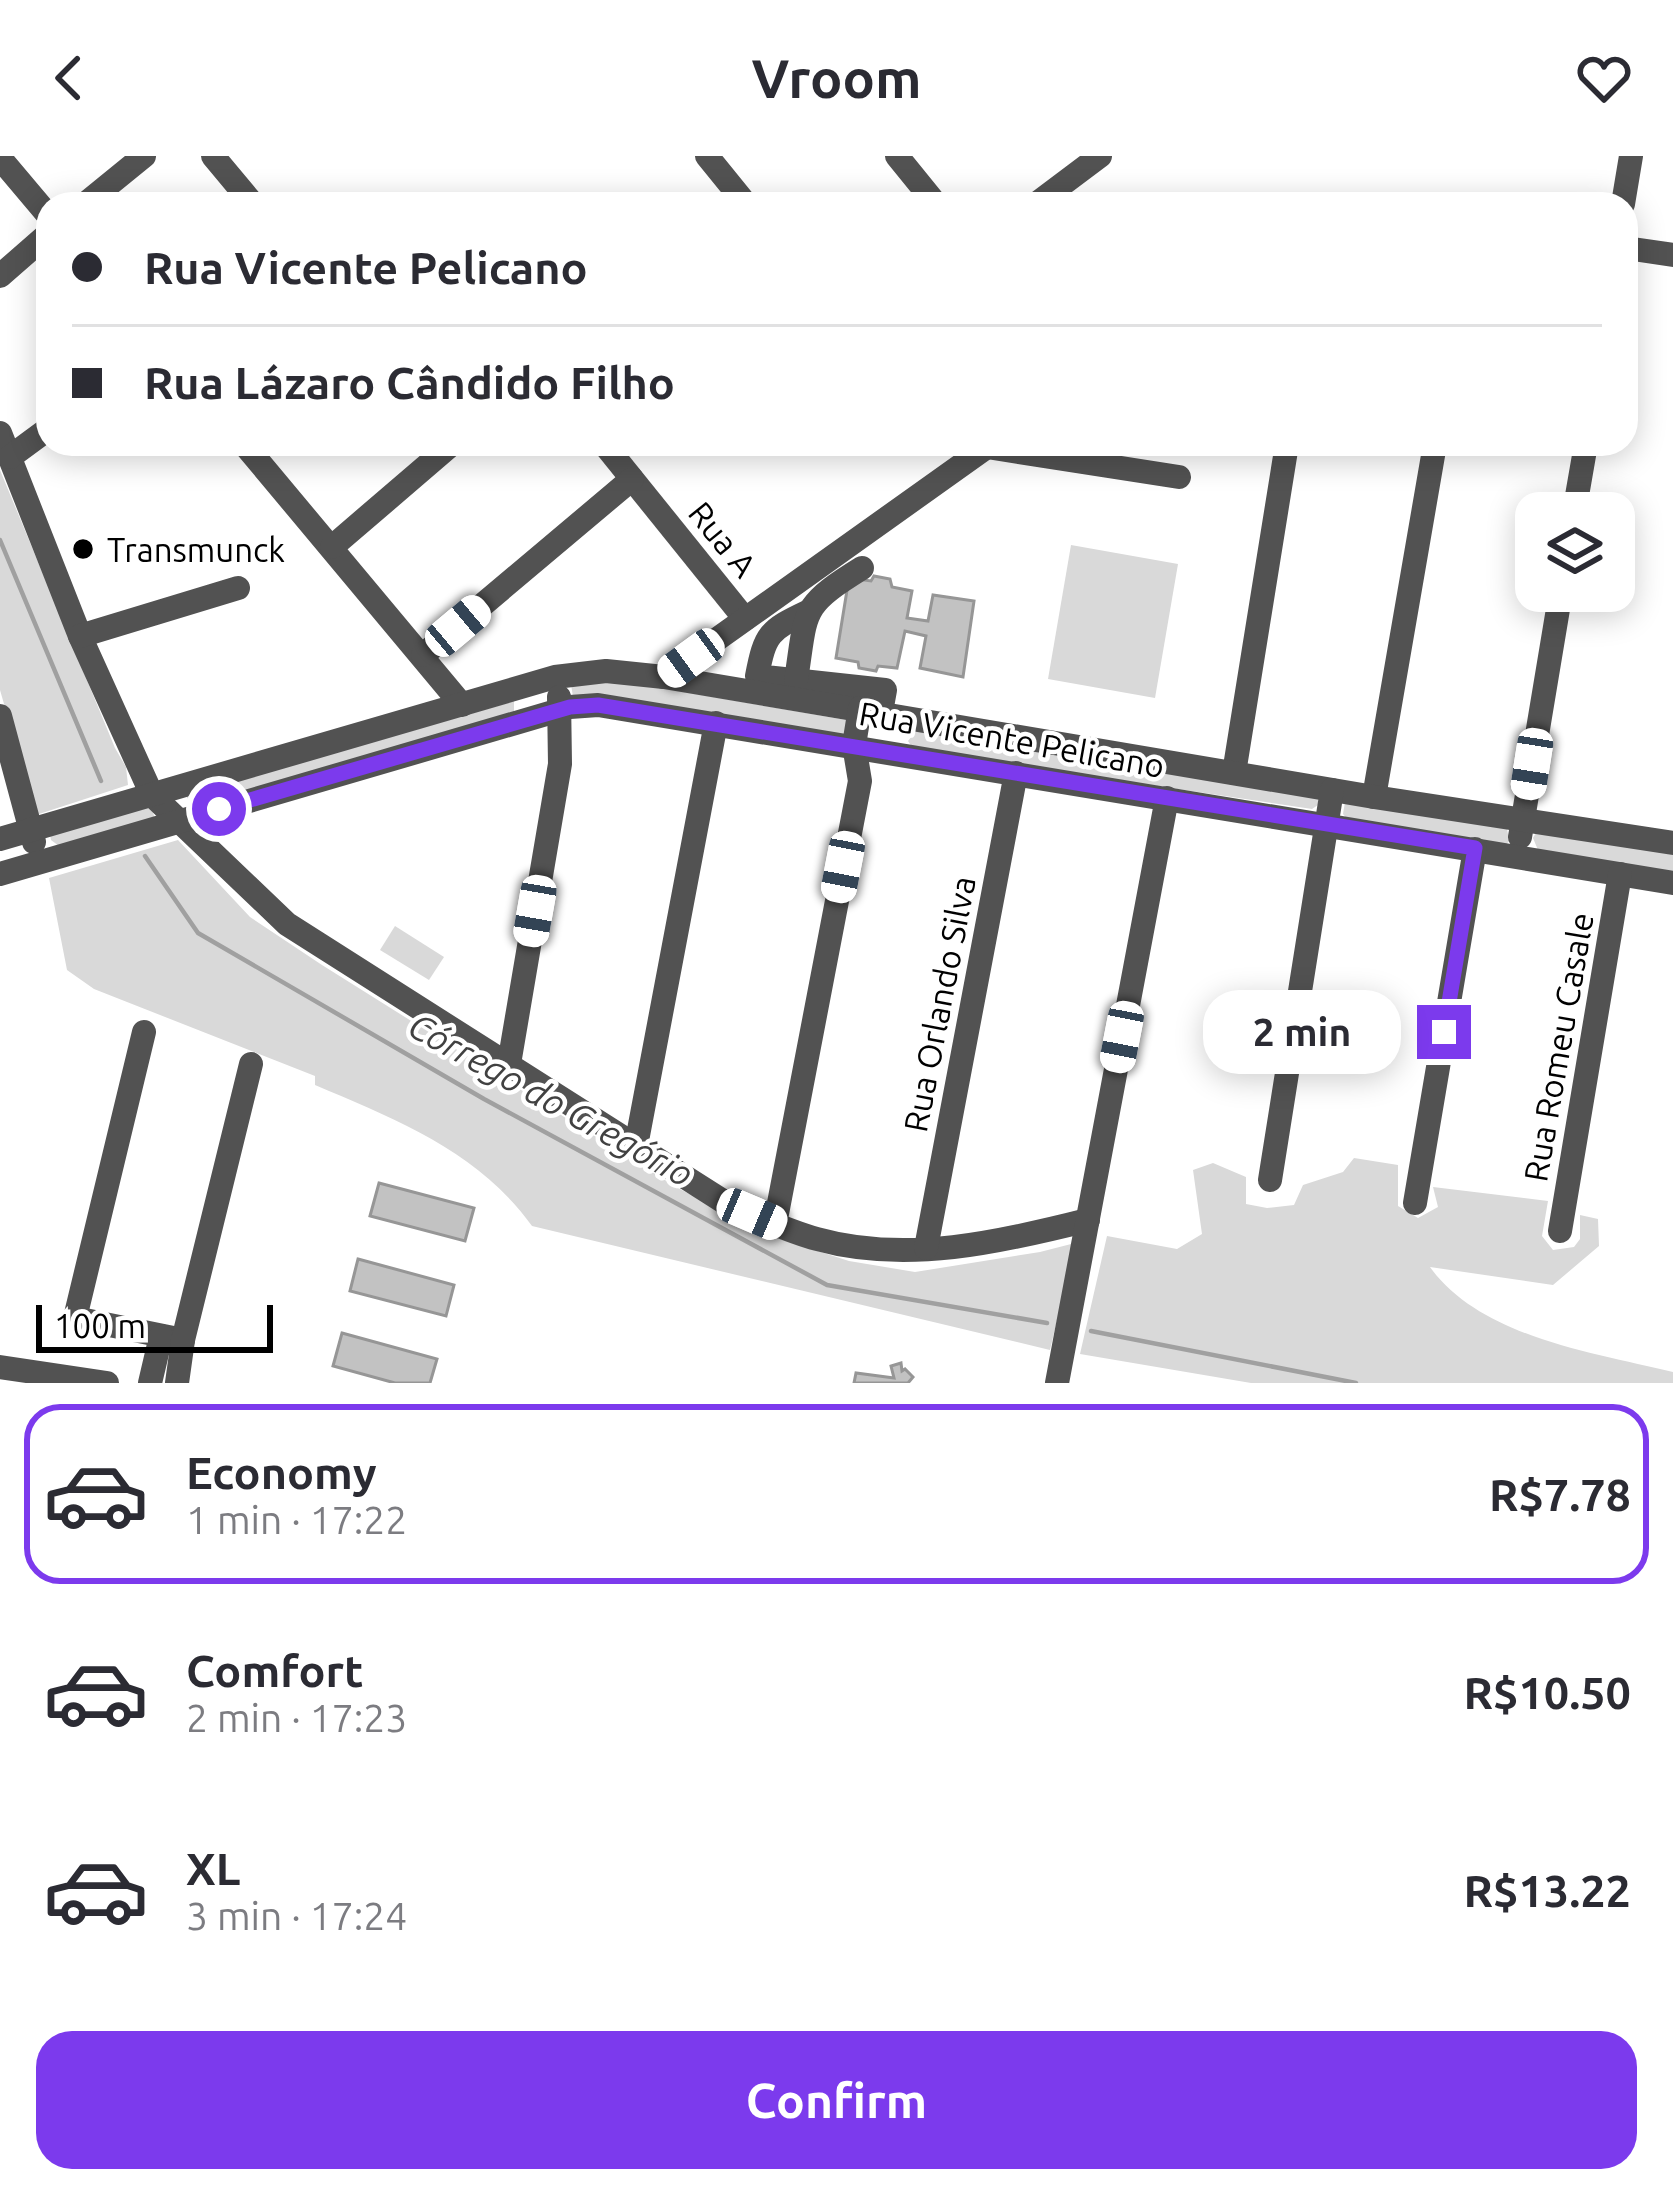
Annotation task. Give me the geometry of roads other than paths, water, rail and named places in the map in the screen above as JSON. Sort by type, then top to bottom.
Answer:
[{"type":"street","points":[[100,192],[144,156]]},
{"type":"street","points":[[213,156],[243,192]]},
{"type":"street","points":[[707,156],[732,192]]},
{"type":"street","points":[[897,156],[926,192]]},
{"type":"street","points":[[1625,192],[1631,156]]},
{"type":"street","points":[[0,158],[36,200]]},
{"type":"street","points":[[1051,192],[1094,158]]},
{"type":"street","points":[[0,275],[36,244]]},
{"type":"street","points":[[1638,250],[1673,255]]},
{"type":"street","points":[[0,433],[80,636],[152,795],[287,924],[729,1205],[775,1224],[819,1240],[888,1250],[1009,1240],[1088,1220]]},
{"type":"street","points":[[10,458],[36,438]]},
{"type":"street","points":[[254,456],[462,705]]},
{"type":"street","points":[[332,547],[437,456]]},
{"type":"street","name":"Rua A","points":[[614,456],[745,619]]},
{"type":"street","points":[[664,677],[974,456]]},
{"type":"street","points":[[1070,456],[1179,477]]},
{"type":"street","points":[[1234,773],[1285,456]]},
{"type":"street","points":[[1374,797],[1433,456]]},
{"type":"street","points":[[1578,492],[1584,456]]},
{"type":"street","points":[[423,655],[632,479]]},
{"type":"street","points":[[796,680],[807,612],[817,598],[862,568]]},
{"type":"street","points":[[80,636],[238,588]]},
{"type":"street","points":[[807,612],[764,639],[757,676],[796,680],[885,708]]},
{"type":"street","points":[[1517,856],[1557,612]]},
{"type":"street","name":"Rua Vicente Pelicano","points":[[0,839],[555,677],[606,670],[885,708],[1374,797],[1522,820],[1672,836]]},
{"type":"street","points":[[509,1064],[560,764],[561,711],[555,677]]},
{"type":"street","points":[[525,686],[534,718],[560,764]]},
{"type":"street","name":"Rua Vicente Pelicano","points":[[0,874],[534,718],[598,705],[1673,883]]},
{"type":"street","points":[[775,1224],[860,781],[854,745],[885,708]]},
{"type":"street","points":[[860,781],[889,751],[885,708]]},
{"type":"street","points":[[0,716],[39,862]]},
{"type":"street","points":[[636,1146],[716,723]]},
{"type":"street","name":"Rua Orlando Silva","points":[[926,1248],[1016,772]]},
{"type":"street","points":[[1270,1180],[1332,790]]},
{"type":"street","points":[[1057,1383],[1167,798]]},
{"type":"street","points":[[1415,1203],[1475,848]]},
{"type":"street","name":"Rua Romeu Casale","points":[[1560,1231],[1620,874]]},
{"type":"street","points":[[144,1032],[75,1318],[172,1338]]},
{"type":"street","points":[[150,1383],[172,1338],[250,1064]]},
{"type":"street","points":[[172,1338],[177,1383]]},
{"type":"street","points":[[0,1367],[107,1383]]},
{"type":"waterway","name":"Córrego do Gregório","points":[[0,540],[101,781]]},
{"type":"waterway","name":"Córrego do Gregório","points":[[145,856],[198,933],[484,1099],[827,1285],[1047,1323]]},
{"type":"waterway","name":"Córrego do Gregório","points":[[1091,1331],[1356,1383]]},
{"type":"place","name":"Transmunck","points":[[83,549]]}]
